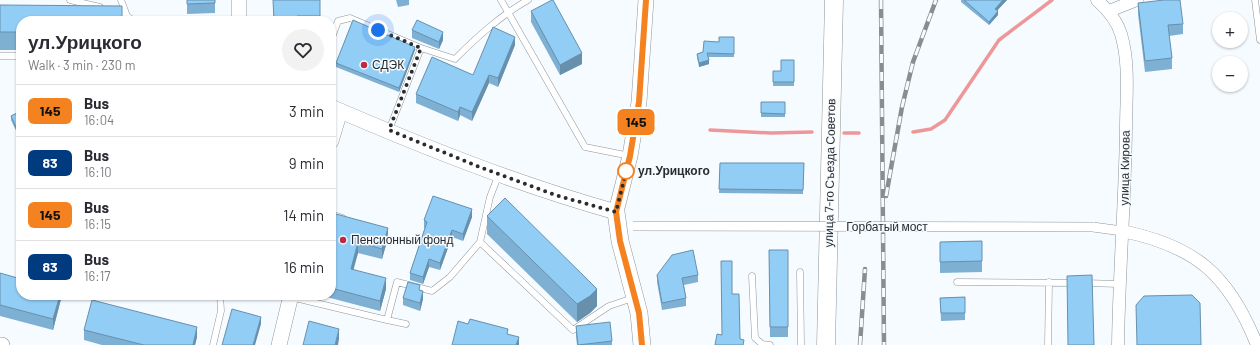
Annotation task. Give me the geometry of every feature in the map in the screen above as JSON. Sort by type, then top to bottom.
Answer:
[{"type":"main road","name":"улица 7-го Съезда Советов","points":[[826,345],[834,0]]},
{"type":"main road","points":[[616,212],[620,241],[639,313],[642,345]]},
{"type":"street","points":[[239,0],[239,16]]},
{"type":"street","points":[[336,109],[555,195],[616,212],[630,156],[639,102],[646,0]]},
{"type":"street","name":"улица Кирова","points":[[1097,0],[1109,11],[1121,35],[1127,80],[1125,209],[1122,231],[1119,284],[1118,345]]},
{"type":"street","points":[[1109,11],[1137,0]]},
{"type":"street","name":"Горбатый мост","points":[[633,226],[1093,227],[1122,231]]},
{"type":"street","points":[[1122,231],[1149,237],[1183,250],[1212,271],[1232,295],[1244,314],[1257,345]]},
{"type":"street","points":[[279,345],[289,300]]},
{"type":"lane","points":[[70,0],[113,10],[127,16]]},
{"type":"lane","points":[[121,0],[127,16]]},
{"type":"lane","points":[[501,0],[585,147],[630,156]]},
{"type":"lane","points":[[336,26],[338,21],[350,18],[421,48],[455,59],[487,27],[507,12],[528,0]]},
{"type":"lane","points":[[1255,0],[1260,40]]},
{"type":"lane","points":[[389,130],[421,48]]},
{"type":"lane","points":[[0,56],[16,56]]},
{"type":"lane","points":[[387,320],[397,282],[432,291],[450,277],[480,242],[490,196],[499,174]]},
{"type":"lane","points":[[336,216],[351,220]]},
{"type":"lane","points":[[480,242],[573,330],[609,306],[635,297]]},
{"type":"lane","points":[[800,272],[801,345]]},
{"type":"lane","points":[[752,276],[754,338],[762,344],[770,345]]},
{"type":"lane","points":[[957,282],[1119,284]]},
{"type":"lane","points":[[1048,282],[1048,345]]},
{"type":"lane","points":[[213,345],[221,311],[220,300]]},
{"type":"lane","points":[[306,300],[406,324]]},
{"type":"building","points":[[187,0],[215,0],[215,3],[187,4]]},
{"type":"building","points":[[273,0],[320,0],[320,16],[274,16]]},
{"type":"building","points":[[552,0],[582,53],[560,65],[531,11]]},
{"type":"building","points":[[964,0],[1003,0],[995,9],[998,11],[989,22]]},
{"type":"building","points":[[1180,0],[1183,24],[1168,25],[1172,58],[1145,61],[1138,3]]},
{"type":"building","points":[[0,5],[122,6],[122,16],[16,16],[16,32],[0,32]]},
{"type":"building","points":[[353,20],[415,47],[399,88],[336,63]]},
{"type":"building","points":[[417,20],[443,32],[439,42],[412,30]]},
{"type":"building","points":[[493,27],[515,37],[498,78],[489,75],[472,112],[460,107],[458,112],[416,94],[432,57],[473,75]]},
{"type":"building","points":[[719,37],[734,37],[734,54],[707,53],[709,60],[699,63],[697,54],[703,52],[704,41],[719,42]]},
{"type":"building","points":[[781,60],[794,60],[794,82],[773,82],[773,71],[781,71]]},
{"type":"building","points":[[761,102],[785,102],[785,114],[761,113]]},
{"type":"building","points":[[16,114],[16,127],[11,116]]},
{"type":"building","points":[[720,163],[804,163],[803,190],[719,189]]},
{"type":"building","points":[[433,196],[472,209],[463,234],[452,230],[440,263],[429,259],[423,277],[410,273],[427,222],[424,220]]},
{"type":"building","points":[[505,198],[597,289],[590,296],[577,304],[487,216]]},
{"type":"building","points":[[336,214],[388,228],[382,249],[358,242],[351,269],[386,278],[380,301],[336,289]]},
{"type":"building","points":[[982,241],[982,261],[940,262],[940,242]]},
{"type":"building","points":[[693,250],[698,275],[682,278],[686,298],[662,303],[657,275],[672,255]]},
{"type":"building","points":[[769,250],[788,250],[788,327],[770,327]]},
{"type":"building","points":[[721,261],[732,261],[732,294],[739,294],[740,339],[744,340],[743,345],[715,345],[717,334],[722,335]]},
{"type":"building","points":[[0,273],[16,278],[16,300],[59,300],[53,319],[0,305]]},
{"type":"building","points":[[1092,275],[1094,345],[1068,345],[1067,276]]},
{"type":"building","points":[[408,282],[420,285],[419,290],[423,291],[420,303],[403,298]]},
{"type":"building","points":[[1192,295],[1200,303],[1201,345],[1137,345],[1136,305],[1144,296]]},
{"type":"building","points":[[965,297],[965,313],[941,313],[940,298]]},
{"type":"building","points":[[92,300],[197,327],[193,345],[144,345],[84,330]]},
{"type":"building","points":[[232,309],[261,317],[253,345],[222,345]]},
{"type":"building","points":[[470,319],[508,329],[507,334],[519,337],[516,345],[452,345],[458,321],[468,324]]},
{"type":"building","points":[[309,321],[339,329],[335,345],[303,345]]},
{"type":"building","points":[[610,322],[612,341],[578,345],[576,326]]},
{"type":"waterway","points":[[913,132],[931,129],[945,120],[999,40],[1052,0]]},
{"type":"waterway","points":[[710,130],[771,133],[812,132]]},
{"type":"waterway","points":[[844,133],[859,133]]},
{"type":"railway","points":[[881,0],[884,345]]},
{"type":"railway","points":[[886,196],[902,107],[913,62],[936,0]]},
{"type":"railway","points":[[860,345],[865,269]]},
{"type":"bus line","name":"145","points":[[642,345],[642,332],[639,313],[620,241],[616,223],[616,212],[630,156],[639,102],[646,0]]},
{"type":"place","name":"СДЭК","points":[[364,65]]},
{"type":"place","name":"ул.Урицкого","points":[[626,171]]},
{"type":"place","name":"Пенсионный фонд","points":[[343,240]]},
{"type":"route","points":[[378,30],[421,48],[389,130],[482,168],[555,195],[616,212],[627,168],[626,171]]}]
